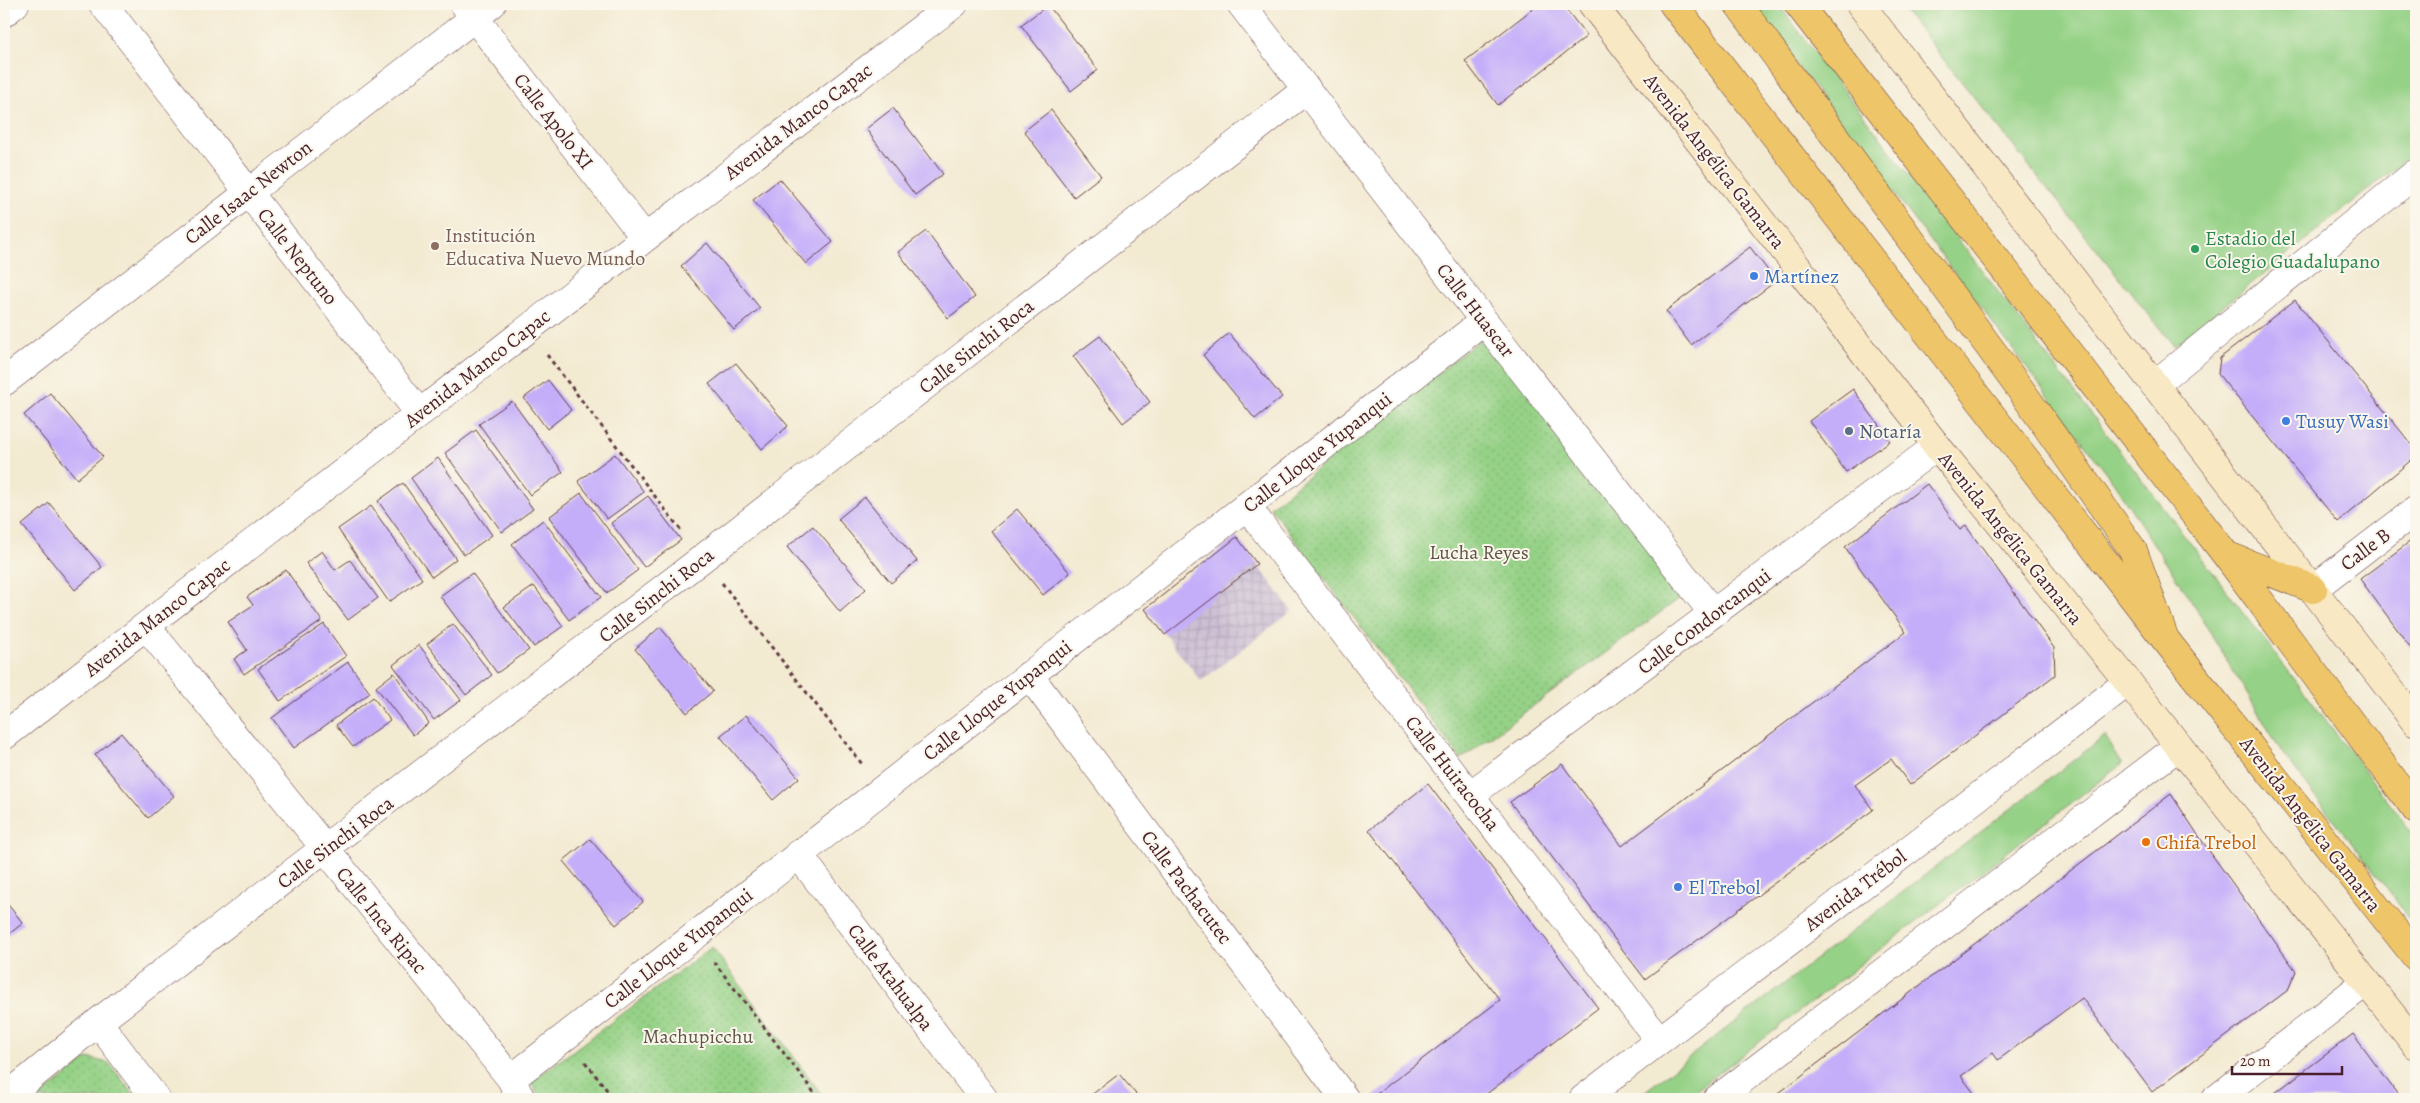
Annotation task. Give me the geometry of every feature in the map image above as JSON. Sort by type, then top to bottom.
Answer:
[{"type":"main road","name":"Avenida Angélica Gamarra","points":[[1592,4],[1937,446],[2128,682],[2416,1045]]},
{"type":"main road","name":"Avenida Angélica Gamarra","points":[[1673,4],[2165,639],[2416,957]]},
{"type":"main road","points":[[1738,4],[2023,393],[2133,550],[2165,639]]},
{"type":"main road","points":[[1798,4],[2226,555],[2416,810]]},
{"type":"main road","points":[[1860,4],[2416,723]]},
{"type":"main road","points":[[2226,555],[2313,589]]},
{"type":"street","points":[[4,13],[15,4]]},
{"type":"street","name":"Calle Neptuno","points":[[103,4],[419,413]]},
{"type":"street","name":"Avenida Manco Capac","points":[[4,736],[644,238],[954,4]]},
{"type":"street","name":"Calle Huascar","points":[[1241,4],[1484,321],[1713,614]]},
{"type":"street","name":"Calle Isaac Newton","points":[[4,382],[248,192],[477,8]]},
{"type":"street","name":"Calle Apolo XI","points":[[477,8],[644,238]]},
{"type":"street","name":"Calle Sinchi Roca","points":[[4,1099],[98,1022],[325,849],[1307,89]]},
{"type":"street","points":[[2154,385],[2416,172]]},
{"type":"street","name":"Calle Lloque Yupanqui","points":[[516,1089],[798,854],[1484,321]]},
{"type":"street","name":"Calle Condorcanqui","points":[[1470,795],[1937,446]]},
{"type":"street","name":"Calle Huiracocha","points":[[1247,507],[1659,1040]]},
{"type":"street","name":"Calle B","points":[[2313,589],[2416,510]]},
{"type":"street","name":"Calle Inca Ripac","points":[[146,626],[516,1089]]},
{"type":"street","name":"Calle Pachacutec","points":[[1029,675],[1345,1099]]},
{"type":"street","name":"Avenida Trébol","points":[[1583,1099],[2128,682]]},
{"type":"street","points":[[1717,1099],[2179,746]]},
{"type":"street","name":"Calle Atahualpa","points":[[798,854],[984,1099]]},
{"type":"street","points":[[2216,1099],[2366,982]]},
{"type":"street","points":[[98,1022],[156,1099]]},
{"type":"path","points":[[709,956],[820,1099]]},
{"type":"path","points":[[580,1056],[614,1099]]},
{"type":"shaded area","points":[[1237,537],[1292,611],[1201,681],[1145,609]]},
{"type":"green space","points":[[1751,4],[1778,4],[2416,838],[2416,927],[2283,754],[2195,607],[2114,483]]},
{"type":"green space","name":"Estadio del Colegio Guadalupano","points":[[1899,4],[2416,4],[2416,151],[2174,346]]},
{"type":"green space","name":"Lucha Reyes","points":[[1487,334],[1687,593],[1461,759],[1270,507]]},
{"type":"green space","points":[[2105,736],[2122,764],[1685,1099],[1635,1099]]},
{"type":"green space","name":"Machupicchu","points":[[712,947],[825,1099],[540,1099],[531,1082]]},
{"type":"green space","points":[[88,1058],[109,1063],[137,1099],[37,1099]]},
{"type":"building","points":[[1539,4],[1562,4],[1587,36],[1498,105],[1465,61]]},
{"type":"building","points":[[1048,5],[1098,70],[1071,91],[1021,25]]},
{"type":"building","points":[[893,108],[943,174],[915,195],[866,129]]},
{"type":"building","points":[[1051,110],[1101,176],[1074,197],[1024,131]]},
{"type":"building","points":[[780,179],[833,242],[806,264],[753,200]]},
{"type":"building","points":[[926,231],[975,297],[948,318],[898,252]]},
{"type":"building","points":[[707,243],[760,308],[734,330],[681,266]]},
{"type":"building","points":[[1750,247],[1776,281],[1691,345],[1666,311]]},
{"type":"building","points":[[2295,300],[2416,450],[2416,456],[2338,522],[2218,374],[2220,358]]},
{"type":"building","points":[[1229,333],[1282,397],[1255,419],[1203,355]]},
{"type":"building","points":[[1100,336],[1150,402],[1123,423],[1073,356]]},
{"type":"building","points":[[736,363],[788,426],[762,449],[709,384]]},
{"type":"building","points":[[548,380],[571,410],[547,429],[524,398]]},
{"type":"building","name":"Notaría","points":[[1853,389],[1890,441],[1846,472],[1809,421]]},
{"type":"building","points":[[50,393],[103,457],[77,479],[24,415]]},
{"type":"building","points":[[512,401],[563,472],[530,495],[479,424]]},
{"type":"building","points":[[476,430],[533,509],[502,532],[445,453]]},
{"type":"building","points":[[615,454],[644,492],[607,519],[578,481]]},
{"type":"building","points":[[438,458],[492,535],[464,555],[411,478]]},
{"type":"building","points":[[403,483],[456,559],[432,577],[378,501]]},
{"type":"building","points":[[1927,484],[1960,530],[1966,526],[2054,648],[2055,675],[1910,785],[1891,759],[1855,785],[1873,810],[1645,979],[1510,802],[1562,764],[1622,846],[1906,632],[1845,547]]},
{"type":"building","points":[[581,493],[638,570],[607,593],[549,517]]},
{"type":"building","points":[[648,496],[681,540],[644,567],[611,523]]},
{"type":"building","points":[[865,497],[917,561],[891,583],[838,519]]},
{"type":"building","points":[[49,503],[102,567],[75,590],[22,525]]},
{"type":"building","points":[[371,506],[422,579],[389,602],[338,529]]},
{"type":"building","points":[[1017,509],[1070,573],[1043,595],[991,531]]},
{"type":"building","points":[[543,520],[601,597],[569,620],[512,544]]},
{"type":"building","points":[[813,526],[866,589],[840,612],[787,547]]},
{"type":"building","points":[[1237,537],[1257,564],[1165,635],[1145,609]]},
{"type":"building","points":[[2416,537],[2416,655],[2360,579]]},
{"type":"building","points":[[322,551],[335,570],[350,560],[378,598],[348,620],[306,563]]},
{"type":"building","points":[[286,570],[322,621],[244,674],[234,659],[247,650],[228,622],[253,605],[247,597]]},
{"type":"building","points":[[472,573],[529,650],[497,673],[440,596]]},
{"type":"building","points":[[534,586],[563,626],[534,647],[504,607]]},
{"type":"building","points":[[324,624],[346,656],[280,701],[258,669]]},
{"type":"building","points":[[453,624],[492,675],[466,695],[427,644]]},
{"type":"building","points":[[660,627],[713,691],[687,713],[635,649]]},
{"type":"building","points":[[419,645],[461,700],[434,720],[393,665]]},
{"type":"building","points":[[348,662],[370,693],[294,748],[272,718]]},
{"type":"building","points":[[394,673],[429,723],[413,735],[376,687]]},
{"type":"building","points":[[373,697],[390,720],[353,747],[336,725]]},
{"type":"building","points":[[746,715],[799,778],[773,800],[720,736]]},
{"type":"building","points":[[121,733],[174,796],[148,818],[95,755]]},
{"type":"building","points":[[1428,784],[1598,1008],[1480,1099],[1377,1099],[1374,1096],[1500,1000],[1369,830]]},
{"type":"building","points":[[2171,794],[2202,841],[2296,971],[2288,990],[2152,1092],[2082,998],[1998,1060],[1993,1053],[1961,1076],[1974,1093],[1965,1099],[1771,1099]]},
{"type":"building","points":[[590,839],[643,902],[616,925],[563,861]]},
{"type":"building","points":[[4,900],[23,923],[4,938]]},
{"type":"building","points":[[2353,1034],[2401,1099],[2267,1099]]},
{"type":"building","points":[[1119,1074],[1140,1099],[1086,1099]]},
{"type":"place","name":"Institución Educativa Nuevo Mundo","points":[[435,246]]},
{"type":"place","name":"Estadio del Colegio Guadalupano","points":[[2195,249]]},
{"type":"place","name":"Martínez","points":[[1754,276]]},
{"type":"place","name":"Tusuy Wasi","points":[[2286,421]]},
{"type":"place","name":"Notaría","points":[[1849,431]]},
{"type":"place","name":"Chifa Trebol","points":[[2146,842]]},
{"type":"place","name":"El Trebol","points":[[1678,887]]}]
